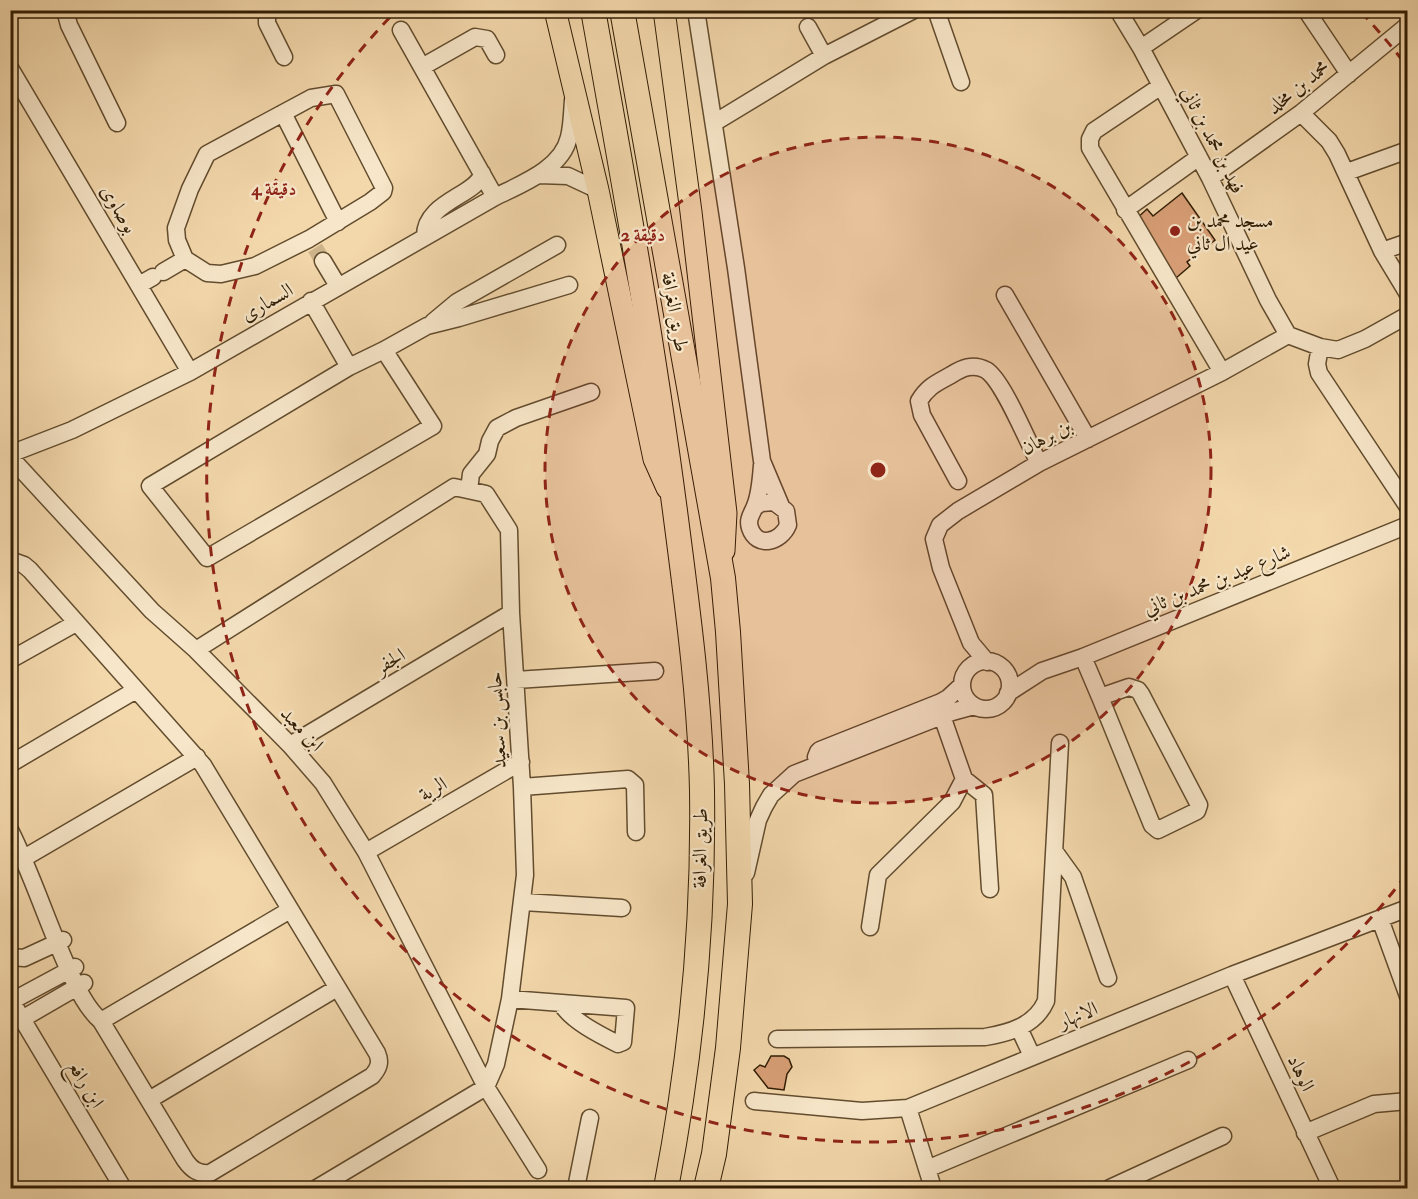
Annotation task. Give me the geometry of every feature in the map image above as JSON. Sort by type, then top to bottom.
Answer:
[{"type":"highway","name":"طريق الغرافة","points":[[593,10],[662,405],[699,720],[702,836],[697,950],[680,1119],[666,1188]]},
{"type":"highway","name":"طريق الغرافة","points":[[622,10],[723,578],[729,643],[737,784],[740,903],[728,1048],[714,1154],[706,1188]]},
{"type":"main road","name":"طريق الغرافة","points":[[555,10],[598,190],[654,459],[675,506]]},
{"type":"main road","name":"طريق الغرافة","points":[[664,10],[691,212],[726,513],[723,578]]},
{"type":"street","points":[[65,10],[69,25],[117,123]]},
{"type":"street","points":[[267,10],[267,23],[284,57]]},
{"type":"street","points":[[696,10],[762,461],[788,518],[788,525],[781,537],[774,541],[766,541],[753,534],[749,520],[755,507],[762,461]]},
{"type":"street","points":[[714,123],[824,56],[914,10]]},
{"type":"street","points":[[936,10],[961,82]]},
{"type":"street","name":"فهد بن محمد بن ثاني","points":[[1118,10],[1142,48],[1210,178],[1268,300],[1288,335]]},
{"type":"street","points":[[1142,48],[1197,10]]},
{"type":"street","points":[[1306,10],[1349,74]]},
{"type":"street","name":"محمد بن مخلد","points":[[1210,178],[1301,113],[1407,25]]},
{"type":"street","points":[[808,27],[824,56]]},
{"type":"street","points":[[401,30],[495,197]]},
{"type":"street","points":[[422,67],[475,37],[487,39],[496,55]]},
{"type":"street","name":"بوصاوى","points":[[10,68],[152,278],[190,372]]},
{"type":"street","points":[[1161,86],[1100,126],[1090,139],[1090,147],[1222,372]]},
{"type":"street","name":"السمارى","points":[[10,455],[72,430],[190,372],[311,301],[539,174],[555,162],[569,140],[574,93]]},
{"type":"street","points":[[336,94],[384,188],[384,192],[338,222],[316,250],[221,274],[207,273],[184,259],[177,240],[176,228],[190,189],[207,154],[311,98],[336,94]]},
{"type":"street","points":[[283,113],[338,222]]},
{"type":"street","points":[[1301,113],[1329,141],[1347,172],[1382,251],[1407,294]]},
{"type":"street","points":[[1347,172],[1407,150]]},
{"type":"street","points":[[1125,210],[1199,157]]},
{"type":"street","points":[[425,237],[427,225],[440,207],[476,184],[482,173]]},
{"type":"street","points":[[539,174],[568,176],[598,190]]},
{"type":"street","points":[[1382,251],[1407,242]]},
{"type":"street","points":[[384,350],[433,426],[207,558],[150,486],[349,367],[427,326],[458,302],[557,245]]},
{"type":"street","points":[[316,250],[338,286]]},
{"type":"street","points":[[152,278],[184,259]]},
{"type":"street","points":[[427,326],[569,285]]},
{"type":"street","points":[[1005,295],[1088,439]]},
{"type":"street","points":[[311,301],[349,367]]},
{"type":"street","points":[[1288,335],[1332,350],[1350,347],[1407,315]]},
{"type":"street","name":"بن برهان","points":[[979,664],[941,568],[934,539],[940,525],[958,511],[1040,463],[1222,372],[1288,335]]},
{"type":"street","points":[[1320,347],[1318,373],[1407,507]]},
{"type":"street","points":[[958,481],[922,415],[919,401],[926,389],[962,368],[975,366],[987,371],[998,382],[1040,463]]},
{"type":"street","points":[[196,650],[454,487],[469,490],[471,474],[487,454],[490,441],[497,428],[516,418],[591,392]]},
{"type":"street","name":"ابن معبد","points":[[10,455],[145,604],[196,650],[323,783],[366,852],[486,1087],[538,1170]]},
{"type":"street","name":"حابس بن سعيد","points":[[469,490],[486,494],[509,530],[511,613],[525,875],[510,999],[496,1064],[486,1087]]},
{"type":"street","points":[[755,507],[768,502],[781,506]]},
{"type":"street","name":"شارع عيد بن محمد بن ثاني","points":[[1008,693],[1042,671],[1083,657],[1407,525]]},
{"type":"street","points":[[10,561],[24,565],[196,757],[215,782],[377,1053],[379,1065],[377,1071],[210,1173],[202,1174],[195,1171],[189,1166],[101,1021],[98,1008],[81,985],[60,941],[39,881],[10,830]]},
{"type":"street","name":"الجفر","points":[[290,746],[511,613]]},
{"type":"street","points":[[10,660],[76,623]]},
{"type":"street","points":[[1083,657],[1153,828],[1161,829],[1197,811],[1198,801],[1138,690],[1130,687],[1100,697]]},
{"type":"street","points":[[979,664],[1000,666],[1005,671],[1009,682],[1008,693],[1005,699],[994,707],[974,706],[964,695],[962,685],[964,675],[979,664]]},
{"type":"street","points":[[516,680],[656,671]]},
{"type":"street","name":"شارع عيد بن محمد بن ثاني","points":[[1005,671],[1042,671]]},
{"type":"street","points":[[824,761],[816,758],[820,750],[941,702],[955,693],[962,685]]},
{"type":"street","points":[[10,764],[136,690]]},
{"type":"street","points":[[740,903],[753,841],[764,807],[771,795],[794,774],[942,716],[974,706]]},
{"type":"street","points":[[942,716],[964,778],[984,795],[990,889]]},
{"type":"street","points":[[777,1039],[985,1037],[1019,1028],[1041,1012],[1046,1001],[1060,743]]},
{"type":"street","points":[[24,858],[196,757]]},
{"type":"street","name":"الرية","points":[[366,852],[520,762]]},
{"type":"street","points":[[870,927],[878,876],[952,801],[964,778]]},
{"type":"street","points":[[522,787],[628,779],[634,785],[636,832]]},
{"type":"street","points":[[1055,852],[1073,877],[1108,978]]},
{"type":"street","points":[[523,902],[622,908]]},
{"type":"street","name":"الانهار","points":[[754,1101],[862,1111],[908,1108],[1232,975],[1407,908]]},
{"type":"street","points":[[101,1021],[290,910]]},
{"type":"street","points":[[1380,918],[1407,996]]},
{"type":"street","points":[[10,957],[24,958],[60,941]]},
{"type":"street","points":[[11,1002],[72,968]]},
{"type":"street","name":"الوهاد","points":[[1232,975],[1332,1188]]},
{"type":"street","points":[[22,1018],[81,985]]},
{"type":"street","points":[[149,1100],[337,988]]},
{"type":"street","points":[[510,999],[626,1008],[624,1040],[618,1044],[570,1016],[561,1003]]},
{"type":"street","name":"ابن رافع","points":[[11,1002],[123,1188]]},
{"type":"street","points":[[1019,1028],[1032,1056]]},
{"type":"street","points":[[927,1169],[1188,1060]]},
{"type":"street","points":[[317,1188],[486,1087]]},
{"type":"street","points":[[1305,1133],[1374,1104],[1407,1101]]},
{"type":"street","points":[[908,1108],[933,1188]]},
{"type":"street","points":[[576,1188],[590,1118]]},
{"type":"street","points":[[1110,1188],[1223,1136]]},
{"type":"building","name":"مسجد محمد بن عيد ال ثاني","points":[[1182,193],[1215,240],[1187,262],[1190,266],[1176,278],[1134,221],[1147,209],[1153,216]]},
{"type":"building","points":[[771,1056],[784,1056],[789,1059],[792,1067],[787,1074],[784,1090],[768,1088],[754,1070],[760,1065],[765,1067]]},
{"type":"tunnel","points":[[315,248],[323,261]]},
{"type":"place","name":"مسجد محمد بن عيد ال ثاني","points":[[1175,231]]}]
